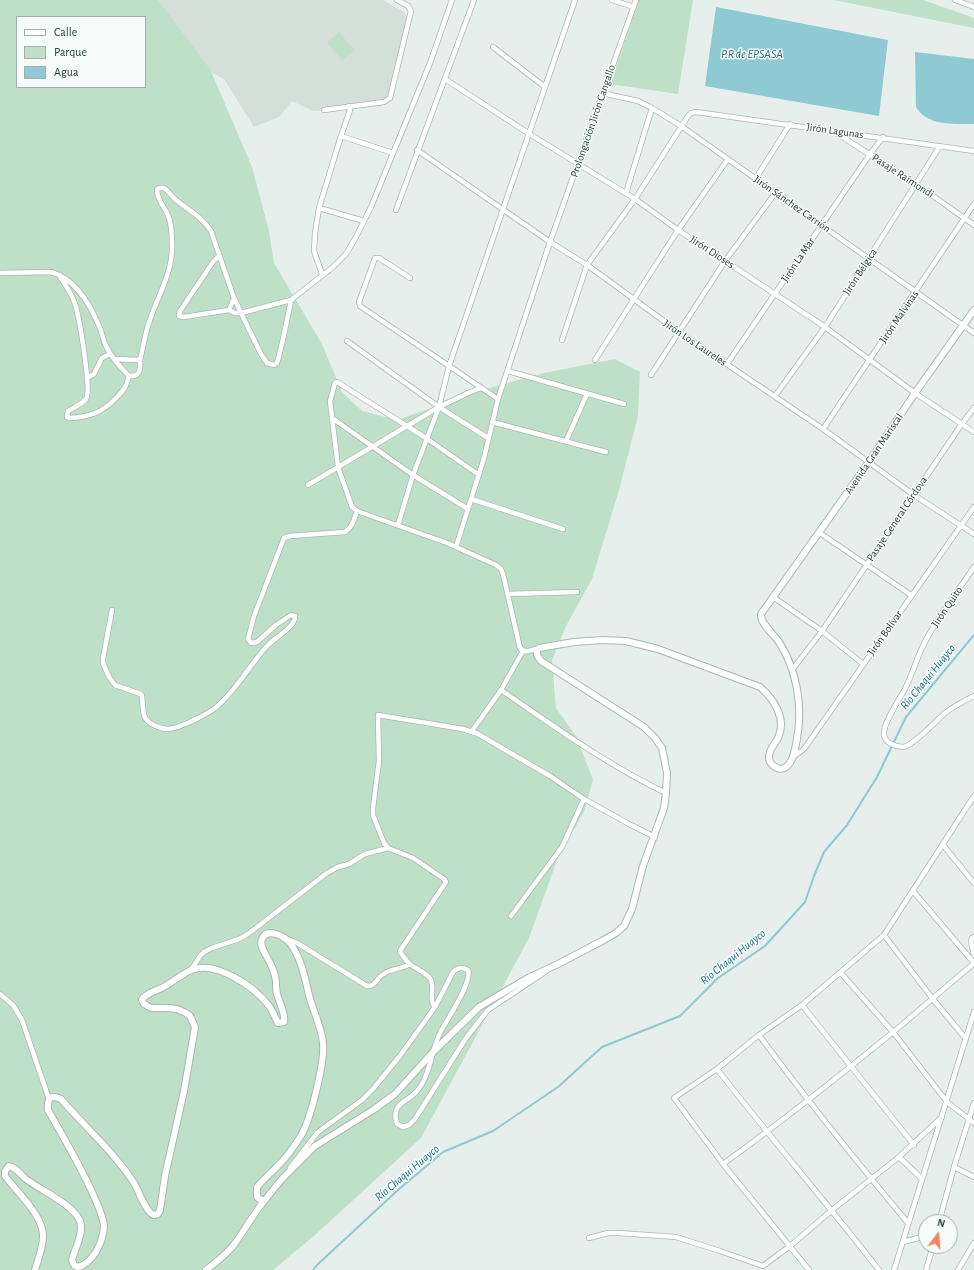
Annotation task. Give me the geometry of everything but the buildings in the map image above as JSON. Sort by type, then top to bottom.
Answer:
[{"type":"street","points":[[324,110],[384,102],[390,98],[411,11],[408,6],[397,0]]},
{"type":"street","points":[[219,256],[213,262],[178,314],[181,317],[230,310],[235,313],[241,313],[291,300],[322,274],[333,267],[346,254],[364,221],[393,153],[430,63],[452,0]]},
{"type":"street","points":[[396,210],[417,150],[474,0]]},
{"type":"street","points":[[398,525],[426,438],[439,407],[449,366],[575,0]]},
{"type":"street","points":[[612,0],[634,7]]},
{"type":"street","name":"Prolongación Jirón Cangallo","points":[[456,547],[479,475],[498,399],[550,242],[636,0]]},
{"type":"street","points":[[955,0],[974,7]]},
{"type":"street","points":[[492,47],[545,87]]},
{"type":"street","name":"Jirón Dioses","points":[[445,79],[528,133],[635,199],[678,230],[825,327],[915,393],[974,432]]},
{"type":"street","name":"Jirón Sánchez Carrión","points":[[602,93],[638,101],[681,126],[974,333]]},
{"type":"street","points":[[322,274],[313,245],[319,208],[350,110],[349,106]]},
{"type":"street","points":[[626,193],[652,108]]},
{"type":"street","name":"Jirón Lagunas","points":[[681,126],[691,113],[696,112],[883,137],[974,151]]},
{"type":"street","points":[[756,178],[790,124]]},
{"type":"street","points":[[562,340],[587,265],[635,199],[681,126]]},
{"type":"street","name":"Pasaje Raimondi","points":[[831,130],[916,184],[974,225]]},
{"type":"street","points":[[341,136],[393,153]]},
{"type":"street","name":"Jirón La Mar","points":[[727,364],[821,225],[883,137]]},
{"type":"street","name":"Jirón Bélgica","points":[[775,396],[825,327],[940,146]]},
{"type":"street","name":"Jirón Los Laureles","points":[[417,150],[550,242],[587,265],[679,332],[823,429],[914,495],[974,534]]},
{"type":"street","points":[[595,360],[678,230],[728,159]]},
{"type":"street","points":[[129,376],[133,376],[139,372],[140,360],[150,316],[170,268],[172,247],[171,225],[169,216],[157,196],[157,190],[159,188],[164,188],[181,204],[197,214],[211,231],[234,298],[241,313],[261,354],[267,362],[274,365],[277,363],[280,355],[291,300]]},
{"type":"street","points":[[651,375],[725,261],[776,192]]},
{"type":"street","name":"Jirón Malvinas","points":[[823,429],[974,204]]},
{"type":"street","points":[[319,208],[364,221]]},
{"type":"street","points":[[410,278],[379,258],[375,258],[359,304],[360,306],[498,399]]},
{"type":"street","points":[[0,273],[51,272],[58,274],[78,290],[88,303],[98,322],[110,354],[129,376]]},
{"type":"street","points":[[58,274],[70,293],[75,306],[87,378],[88,394],[86,399],[68,411],[67,417],[89,416],[98,413],[108,406],[125,389],[129,376]]},
{"type":"street","points":[[230,310],[234,298]]},
{"type":"street","name":"Avenida Gran Mariscal","points":[[792,670],[779,642],[761,617],[761,614],[820,533],[915,393],[974,310]]},
{"type":"street","points":[[347,341],[439,407],[488,438]]},
{"type":"street","points":[[87,378],[94,374],[102,358],[110,354]]},
{"type":"street","points":[[114,359],[140,360]]},
{"type":"street","points":[[508,371],[624,404]]},
{"type":"street","points":[[479,475],[408,426],[337,382],[335,383],[330,400],[338,467],[352,507],[357,511],[456,547],[496,565],[501,569],[519,644],[523,651]]},
{"type":"street","points":[[308,485],[439,407],[482,388]]},
{"type":"street","points":[[566,441],[587,394]]},
{"type":"street","name":"Pasaje General Córdova","points":[[792,670],[822,631],[961,424],[974,408]]},
{"type":"street","points":[[332,418],[413,476],[468,509]]},
{"type":"street","points":[[492,422],[606,452]]},
{"type":"street","points":[[471,499],[563,529]]},
{"type":"street","name":"Jirón Bolívar","points":[[793,757],[804,749],[974,507]]},
{"type":"street","points":[[112,610],[103,658],[109,676],[115,685],[141,694],[144,719],[149,723],[165,729],[175,728],[208,713],[214,708],[237,684],[272,640],[294,622],[294,616],[291,615],[257,642],[252,643],[249,641],[248,638],[254,616],[284,538],[345,532],[352,525],[357,511]]},
{"type":"street","points":[[820,533],[912,595]]},
{"type":"street","name":"Jirón Quito","points":[[974,568],[933,628],[922,647],[906,687],[891,714],[884,731],[885,739],[889,743],[898,747],[906,746],[928,729],[945,713],[974,696]]},
{"type":"street","points":[[507,594],[577,592]]},
{"type":"street","points":[[773,597],[822,631],[864,664]]},
{"type":"street","points":[[523,651],[574,642],[602,640],[626,641],[658,649],[760,687],[769,695],[781,718],[780,733],[769,755],[770,762],[773,766],[782,769],[790,763],[793,757],[798,733],[798,696],[792,670]]},
{"type":"street","points":[[281,1180],[315,1146],[387,1101],[434,1051],[487,1001],[528,978],[611,936],[624,926],[632,909],[643,866],[655,837],[664,808],[666,773],[662,748],[644,727],[541,661],[536,652],[539,648]]},
{"type":"street","points":[[472,731],[501,690],[523,651]]},
{"type":"street","points":[[501,690],[577,742],[666,793]]},
{"type":"street","points":[[435,1007],[432,1002],[433,989],[430,979],[410,964],[400,951],[446,882],[444,879],[413,858],[388,848],[384,843],[373,808],[379,761],[378,715],[472,731],[550,776],[584,798],[655,837]]},
{"type":"street","points":[[511,916],[562,847],[584,798]]},
{"type":"street","points":[[809,1270],[724,1164],[674,1098],[717,1069],[759,1035],[802,1005],[884,935],[973,798]]},
{"type":"street","points":[[943,845],[974,884]]},
{"type":"street","points":[[191,970],[204,952],[248,934],[327,873],[349,864],[365,854],[388,848]]},
{"type":"street","points":[[724,1164],[767,1133],[850,1067],[974,962],[912,891]]},
{"type":"street","points":[[49,1099],[55,1097],[61,1098],[133,1182],[148,1212],[154,1215],[158,1214],[184,1092],[195,1027],[190,1016],[186,1013],[177,1009],[151,1008],[144,1004],[142,1000],[146,994],[159,990],[191,970],[207,968],[213,969],[225,973],[247,985],[270,1007],[275,1019],[281,1024],[284,1022],[285,1015],[276,992],[276,980],[272,967],[261,943],[264,936],[268,933],[276,934],[297,943],[367,986],[374,985],[381,975],[388,971],[410,964]]},
{"type":"street","points":[[884,935],[932,998],[966,1039]]},
{"type":"street","points":[[974,937],[971,941],[974,955]]},
{"type":"street","points":[[265,1200],[261,1200],[257,1197],[257,1187],[291,1151],[302,1133],[312,1103],[323,1054],[322,1034],[310,1000],[301,963],[294,949],[286,938]]},
{"type":"street","points":[[206,1270],[236,1244],[256,1212],[318,1132],[362,1100],[373,1089],[399,1057],[435,1007],[453,972],[457,968],[468,970],[469,978],[457,1003],[438,1036],[425,1077],[418,1091],[400,1103],[396,1109],[394,1116],[396,1124],[403,1127],[409,1125],[415,1120],[466,1038],[488,1010],[558,964]]},
{"type":"street","points":[[841,972],[893,1032],[947,1102],[968,1120],[974,1123]]},
{"type":"street","points":[[0,994],[13,1005],[22,1020],[49,1099],[47,1102],[48,1110],[74,1155],[102,1213],[104,1224],[104,1233],[94,1256],[81,1266],[77,1267],[74,1265],[72,1260],[80,1236],[80,1222],[77,1217],[57,1199],[26,1179],[14,1167],[9,1166],[5,1171],[5,1176],[35,1214],[42,1227],[42,1247],[35,1270]]},
{"type":"street","points":[[802,1005],[850,1067],[914,1144]]},
{"type":"street","points":[[894,1270],[974,1012]]},
{"type":"street","points":[[759,1035],[794,1083],[908,1223]]},
{"type":"street","points":[[717,1069],[767,1133],[832,1210],[879,1270]]},
{"type":"street","points":[[941,1214],[974,1103]]},
{"type":"street","points":[[589,1238],[608,1233],[676,1237],[720,1250],[763,1266],[790,1246],[832,1210],[899,1157],[942,1117]]},
{"type":"street","points":[[899,1157],[922,1179]]},
{"type":"street","points":[[954,1167],[974,1177]]},
{"type":"street","points":[[903,1242],[918,1238]]},
{"type":"street","points":[[958,1270],[974,1243]]},
{"type":"street","points":[[926,1270],[931,1254]]},
{"type":"shaded area","points":[[0,0],[383,0],[404,12],[409,20],[388,99],[381,106],[313,111],[292,101],[279,117],[254,127],[224,79],[155,43],[146,16],[16,16],[17,167]]},
{"type":"green space","points":[[0,0],[158,0],[210,69],[252,167],[269,231],[274,263],[322,344],[342,392],[362,411],[397,420],[486,389],[544,373],[615,359],[640,372],[638,416],[619,490],[592,579],[566,626],[552,660],[556,708],[576,736],[593,780],[584,812],[559,855],[529,938],[421,1138],[315,1235],[273,1270],[0,1270]]},
{"type":"green space","points":[[639,0],[693,0],[678,94],[610,84]]},
{"type":"green space","points":[[834,0],[923,0],[974,18],[974,28]]},
{"type":"green space","points":[[339,32],[354,50],[342,61],[327,42]]},
{"type":"water","name":"P.R de EPSASA","points":[[716,7],[888,40],[879,116],[705,86]]},
{"type":"water","points":[[915,52],[974,59],[974,124],[950,124],[934,121],[927,118],[916,107]]},
{"type":"waterway","name":"Río Chaqui Huayco","points":[[313,1270],[398,1190],[443,1152],[493,1131],[558,1087],[602,1047],[680,1016],[718,978],[765,946],[805,902],[824,852],[847,825],[877,777],[906,717],[974,635]]}]
